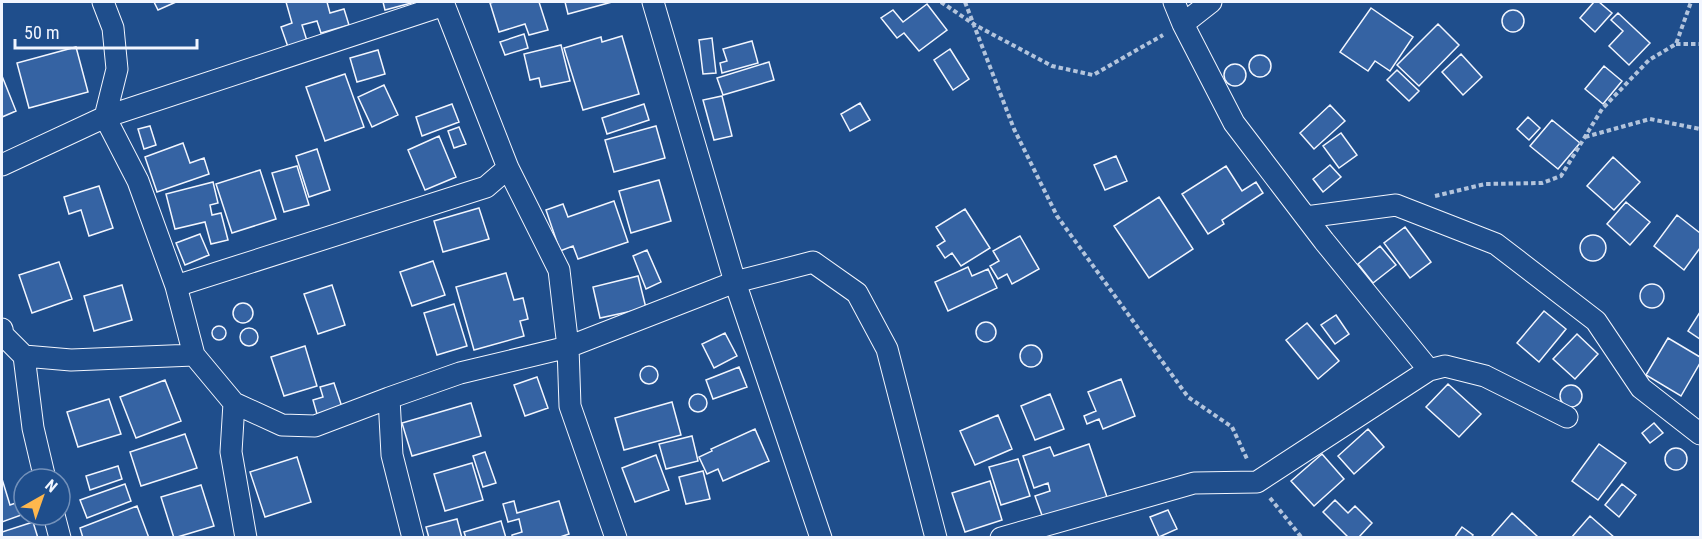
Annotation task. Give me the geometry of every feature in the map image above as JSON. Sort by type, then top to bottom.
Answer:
[{"type":"street","points":[[103,2],[114,28],[117,69],[105,117],[138,181],[176,286],[194,355],[234,403],[282,425],[315,426],[460,374],[568,347],[735,282],[813,262],[857,293],[887,349],[936,537]]},
{"type":"street","points":[[653,2],[735,282],[821,537]]},
{"type":"street","points":[[1174,2],[1234,123],[1429,370]]},
{"type":"street","points":[[1183,24],[1211,2]]},
{"type":"street","points":[[2,165],[105,117],[444,3],[508,168],[559,270],[568,347],[570,406],[616,537]]},
{"type":"street","points":[[176,286],[486,186],[508,168]]},
{"type":"street","points":[[1306,217],[1396,205],[1496,244],[1596,321],[1641,388],[1701,434]]},
{"type":"street","points":[[2,329],[3,335],[24,356],[33,428],[42,467]]},
{"type":"street","points":[[24,356],[71,360],[194,355]]},
{"type":"street","points":[[1001,537],[1194,483],[1257,482],[1429,370],[1445,366],[1485,376],[1566,417]]},
{"type":"street","points":[[389,398],[392,455],[413,537]]},
{"type":"street","points":[[234,403],[231,452],[246,537]]},
{"type":"path","points":[[941,2],[975,25],[1052,66],[1094,75],[1183,24]]},
{"type":"path","points":[[964,2],[975,25],[1014,129],[1057,216],[1188,397],[1232,427],[1257,482],[1302,537]]},
{"type":"path","points":[[1676,44],[1692,2]]},
{"type":"path","points":[[1396,205],[1485,184],[1542,183],[1561,176],[1602,110],[1649,60],[1676,44],[1701,44]]},
{"type":"path","points":[[1585,137],[1650,119],[1701,129]]},
{"type":"building","points":[[154,2],[176,2],[158,10]]},
{"type":"building","points":[[286,2],[327,2],[330,13],[344,9],[349,25],[321,33],[317,21],[302,25],[307,41],[288,47],[281,27],[292,23]]},
{"type":"building","points":[[383,2],[415,2],[385,10]]},
{"type":"building","points":[[539,2],[548,30],[529,35],[525,24],[499,32],[490,3]]},
{"type":"building","points":[[565,2],[612,2],[568,14]]},
{"type":"building","points":[[1594,2],[1599,2],[1612,13],[1595,32],[1580,18]]},
{"type":"building","points":[[927,4],[947,30],[919,51],[904,33],[897,38],[881,18],[893,10],[903,22]]},
{"type":"building","points":[[1371,8],[1413,37],[1390,71],[1375,61],[1368,71],[1340,52]]},
{"type":"building","points":[[1513,10],[1521,13],[1524,21],[1521,29],[1513,32],[1505,29],[1502,21],[1505,13]]},
{"type":"building","points":[[1618,13],[1650,43],[1629,65],[1609,46],[1623,31],[1611,20]]},
{"type":"building","points":[[1438,24],[1459,45],[1419,86],[1397,65]]},
{"type":"building","points":[[524,34],[528,48],[505,55],[500,42]]},
{"type":"building","points":[[622,36],[639,94],[583,110],[564,48],[601,37],[602,42]]},
{"type":"building","points":[[712,38],[716,73],[703,74],[699,40]]},
{"type":"building","points":[[752,41],[758,63],[722,73],[720,63],[727,61],[723,49]]},
{"type":"building","points":[[561,45],[570,81],[541,87],[539,78],[530,80],[524,54]]},
{"type":"building","points":[[76,47],[88,92],[29,108],[17,63]]},
{"type":"building","points":[[950,49],[969,79],[953,90],[934,60]]},
{"type":"building","points":[[378,50],[385,74],[357,82],[350,58]]},
{"type":"building","points":[[1461,54],[1482,77],[1463,95],[1442,72]]},
{"type":"building","points":[[1260,55],[1268,58],[1271,66],[1268,74],[1260,77],[1252,74],[1249,66],[1252,58]]},
{"type":"building","points":[[769,62],[774,80],[723,95],[717,78]]},
{"type":"building","points":[[1235,64],[1245,71],[1246,75],[1239,85],[1235,86],[1225,79],[1224,75],[1231,65]]},
{"type":"building","points":[[1604,66],[1622,81],[1603,104],[1585,89]]},
{"type":"building","points":[[1397,70],[1419,91],[1409,101],[1387,80]]},
{"type":"building","points":[[345,74],[364,127],[325,141],[306,87]]},
{"type":"building","points":[[2,76],[16,111],[2,117]]},
{"type":"building","points":[[384,85],[398,115],[372,127],[358,97]]},
{"type":"building","points":[[722,96],[732,136],[714,140],[703,100]]},
{"type":"building","points":[[860,103],[870,120],[850,131],[841,114]]},
{"type":"building","points":[[452,104],[459,122],[422,136],[416,117]]},
{"type":"building","points":[[644,104],[649,120],[607,134],[602,118]]},
{"type":"building","points":[[1330,105],[1345,121],[1314,149],[1300,133]]},
{"type":"building","points":[[1528,117],[1540,128],[1529,140],[1517,129]]},
{"type":"building","points":[[1552,120],[1580,143],[1558,169],[1530,146]]},
{"type":"building","points":[[150,126],[156,145],[144,149],[138,129]]},
{"type":"building","points":[[656,126],[665,158],[614,172],[605,140]]},
{"type":"building","points":[[459,127],[466,144],[454,148],[448,131]]},
{"type":"building","points":[[1341,133],[1357,155],[1339,168],[1323,146]]},
{"type":"building","points":[[439,136],[456,177],[425,190],[408,150]]},
{"type":"building","points":[[183,143],[190,163],[204,158],[209,174],[157,192],[145,157]]},
{"type":"building","points":[[317,149],[330,190],[309,197],[296,156]]},
{"type":"building","points":[[1116,156],[1127,181],[1105,190],[1094,165]]},
{"type":"building","points":[[1613,157],[1640,182],[1614,210],[1587,186]]},
{"type":"building","points":[[1330,165],[1341,177],[1323,192],[1313,179]]},
{"type":"building","points":[[297,166],[309,205],[284,212],[272,173]]},
{"type":"building","points":[[1226,166],[1242,191],[1256,182],[1263,193],[1222,220],[1224,224],[1208,234],[1182,194]]},
{"type":"building","points":[[260,170],[276,219],[232,233],[216,184]]},
{"type":"building","points":[[659,180],[671,221],[631,233],[619,191]]},
{"type":"building","points":[[213,182],[218,203],[210,205],[212,215],[221,213],[228,240],[211,244],[205,222],[175,229],[166,194]]},
{"type":"building","points":[[99,186],[113,228],[89,236],[81,210],[69,214],[64,197]]},
{"type":"building","points":[[1159,197],[1193,249],[1149,278],[1114,226]]},
{"type":"building","points":[[614,201],[628,242],[578,259],[573,246],[560,251],[546,210],[563,204],[568,217]]},
{"type":"building","points":[[1626,202],[1650,222],[1630,245],[1607,224]]},
{"type":"building","points":[[479,208],[489,239],[443,252],[434,221]]},
{"type":"building","points":[[965,209],[990,248],[961,266],[952,253],[945,258],[937,246],[945,241],[936,227]]},
{"type":"building","points":[[1677,215],[1700,233],[1700,248],[1684,270],[1654,246]]},
{"type":"building","points":[[1405,227],[1431,262],[1410,278],[1384,243]]},
{"type":"building","points":[[200,234],[209,255],[185,265],[176,243]]},
{"type":"building","points":[[1593,235],[1602,239],[1606,248],[1602,257],[1593,261],[1584,257],[1580,248],[1584,239]]},
{"type":"building","points":[[1020,236],[1039,269],[1012,284],[1007,274],[998,279],[990,266],[999,261],[993,251]]},
{"type":"building","points":[[1380,246],[1396,265],[1373,283],[1358,264]]},
{"type":"building","points":[[647,250],[661,282],[646,289],[633,256]]},
{"type":"building","points":[[433,261],[445,295],[412,306],[400,272]]},
{"type":"building","points":[[59,262],[72,299],[32,313],[19,275]]},
{"type":"building","points":[[968,267],[972,276],[988,269],[997,288],[948,311],[935,282]]},
{"type":"building","points":[[506,273],[514,300],[523,298],[528,319],[520,321],[524,336],[474,350],[456,287]]},
{"type":"building","points":[[638,276],[646,308],[600,318],[593,287]]},
{"type":"building","points":[[1652,284],[1660,288],[1664,296],[1660,304],[1652,308],[1644,304],[1640,296],[1644,288]]},
{"type":"building","points":[[122,285],[132,320],[94,331],[84,296]]},
{"type":"building","points":[[332,285],[345,325],[318,334],[304,294]]},
{"type":"building","points":[[239,303],[247,303],[253,309],[253,317],[247,323],[239,323],[233,317],[233,309]]},
{"type":"building","points":[[454,304],[467,346],[437,355],[424,313]]},
{"type":"building","points":[[1544,311],[1566,329],[1539,362],[1517,343]]},
{"type":"building","points":[[1700,312],[1700,339],[1688,331]]},
{"type":"building","points":[[1336,315],[1349,334],[1335,344],[1321,325]]},
{"type":"building","points":[[986,322],[993,325],[996,332],[993,339],[986,342],[979,339],[976,332],[979,325]]},
{"type":"building","points":[[1307,323],[1339,361],[1318,379],[1286,340]]},
{"type":"building","points":[[216,326],[222,326],[226,333],[222,340],[216,340],[212,336],[212,330]]},
{"type":"building","points":[[249,328],[255,331],[258,337],[255,343],[249,346],[243,343],[240,337],[243,331]]},
{"type":"building","points":[[725,333],[737,356],[714,368],[702,344]]},
{"type":"building","points":[[1577,334],[1598,354],[1575,379],[1553,359]]},
{"type":"building","points":[[1668,338],[1700,357],[1700,363],[1681,396],[1646,375]]},
{"type":"building","points":[[1027,345],[1035,345],[1042,352],[1042,360],[1035,367],[1027,367],[1020,360],[1020,352]]},
{"type":"building","points":[[305,346],[317,386],[284,396],[271,357]]},
{"type":"building","points":[[645,366],[653,366],[658,371],[656,382],[645,384],[640,379],[640,371]]},
{"type":"building","points":[[739,367],[747,387],[713,399],[706,380]]},
{"type":"building","points":[[537,377],[548,408],[525,416],[514,385]]},
{"type":"building","points":[[1121,379],[1135,416],[1103,429],[1099,419],[1087,424],[1084,416],[1096,411],[1088,392]]},
{"type":"building","points":[[165,380],[181,421],[136,438],[120,397]]},
{"type":"building","points":[[334,383],[342,407],[317,414],[313,400],[323,397],[320,387]]},
{"type":"building","points":[[1448,384],[1481,414],[1459,437],[1426,407]]},
{"type":"building","points":[[1571,385],[1579,388],[1582,396],[1579,404],[1571,407],[1563,404],[1560,396],[1563,388]]},
{"type":"building","points":[[698,394],[704,397],[707,403],[704,409],[698,412],[692,409],[689,403],[692,397]]},
{"type":"building","points":[[1050,394],[1064,429],[1035,440],[1021,406]]},
{"type":"building","points":[[109,399],[121,434],[78,447],[67,412]]},
{"type":"building","points":[[672,402],[681,435],[624,450],[615,418]]},
{"type":"building","points":[[471,403],[481,436],[412,456],[402,423]]},
{"type":"building","points":[[998,415],[1012,449],[975,465],[960,431]]},
{"type":"building","points":[[1654,423],[1663,433],[1650,443],[1642,433]]},
{"type":"building","points":[[755,429],[769,461],[723,481],[718,469],[707,474],[699,457]]},
{"type":"building","points":[[1368,429],[1384,447],[1354,474],[1338,456]]},
{"type":"building","points":[[185,434],[197,468],[141,486],[130,452]]},
{"type":"building","points":[[692,436],[698,461],[666,469],[659,444]]},
{"type":"building","points":[[1089,444],[1107,497],[1043,518],[1035,496],[1050,491],[1048,483],[1034,488],[1023,456],[1050,447],[1054,456]]},
{"type":"building","points":[[1599,444],[1626,463],[1598,500],[1572,481]]},
{"type":"building","points":[[1676,448],[1684,451],[1687,459],[1684,467],[1676,470],[1668,467],[1665,459],[1668,451]]},
{"type":"building","points":[[485,452],[496,483],[483,487],[473,456]]},
{"type":"building","points":[[1322,454],[1344,479],[1314,506],[1291,481]]},
{"type":"building","points":[[656,455],[669,490],[635,502],[622,468]]},
{"type":"building","points":[[297,457],[311,502],[265,517],[250,472]]},
{"type":"building","points":[[1018,459],[1030,496],[1001,505],[989,467]]},
{"type":"building","points":[[472,463],[483,500],[445,511],[434,474]]},
{"type":"building","points":[[118,466],[122,479],[90,490],[86,476]]},
{"type":"building","points":[[703,471],[710,499],[686,504],[679,477]]},
{"type":"building","points":[[2,479],[10,505],[12,504],[12,518],[2,522]]},
{"type":"building","points":[[990,481],[1002,520],[965,532],[952,493]]},
{"type":"building","points":[[125,484],[131,501],[87,518],[80,500]]},
{"type":"building","points":[[1622,484],[1636,495],[1619,517],[1605,505]]},
{"type":"building","points":[[201,485],[214,526],[174,538],[161,497]]},
{"type":"building","points":[[1335,500],[1348,513],[1355,506],[1372,523],[1358,538],[1349,538],[1323,512]]},
{"type":"building","points":[[514,501],[517,513],[559,501],[569,534],[557,538],[512,538],[512,535],[522,532],[519,519],[508,522],[503,504]]},
{"type":"building","points":[[137,506],[149,538],[83,538],[80,528]]},
{"type":"building","points":[[1168,510],[1177,529],[1159,537],[1150,517]]},
{"type":"building","points":[[1512,513],[1537,536],[1535,538],[1490,538]]},
{"type":"building","points":[[1590,516],[1615,538],[1571,538]]},
{"type":"building","points":[[457,519],[462,538],[429,538],[426,527]]},
{"type":"building","points":[[501,521],[506,538],[466,538],[464,532]]},
{"type":"building","points":[[18,527],[35,527],[38,538],[2,538],[2,532]]},
{"type":"building","points":[[1462,527],[1473,535],[1471,538],[1454,538]]}]
